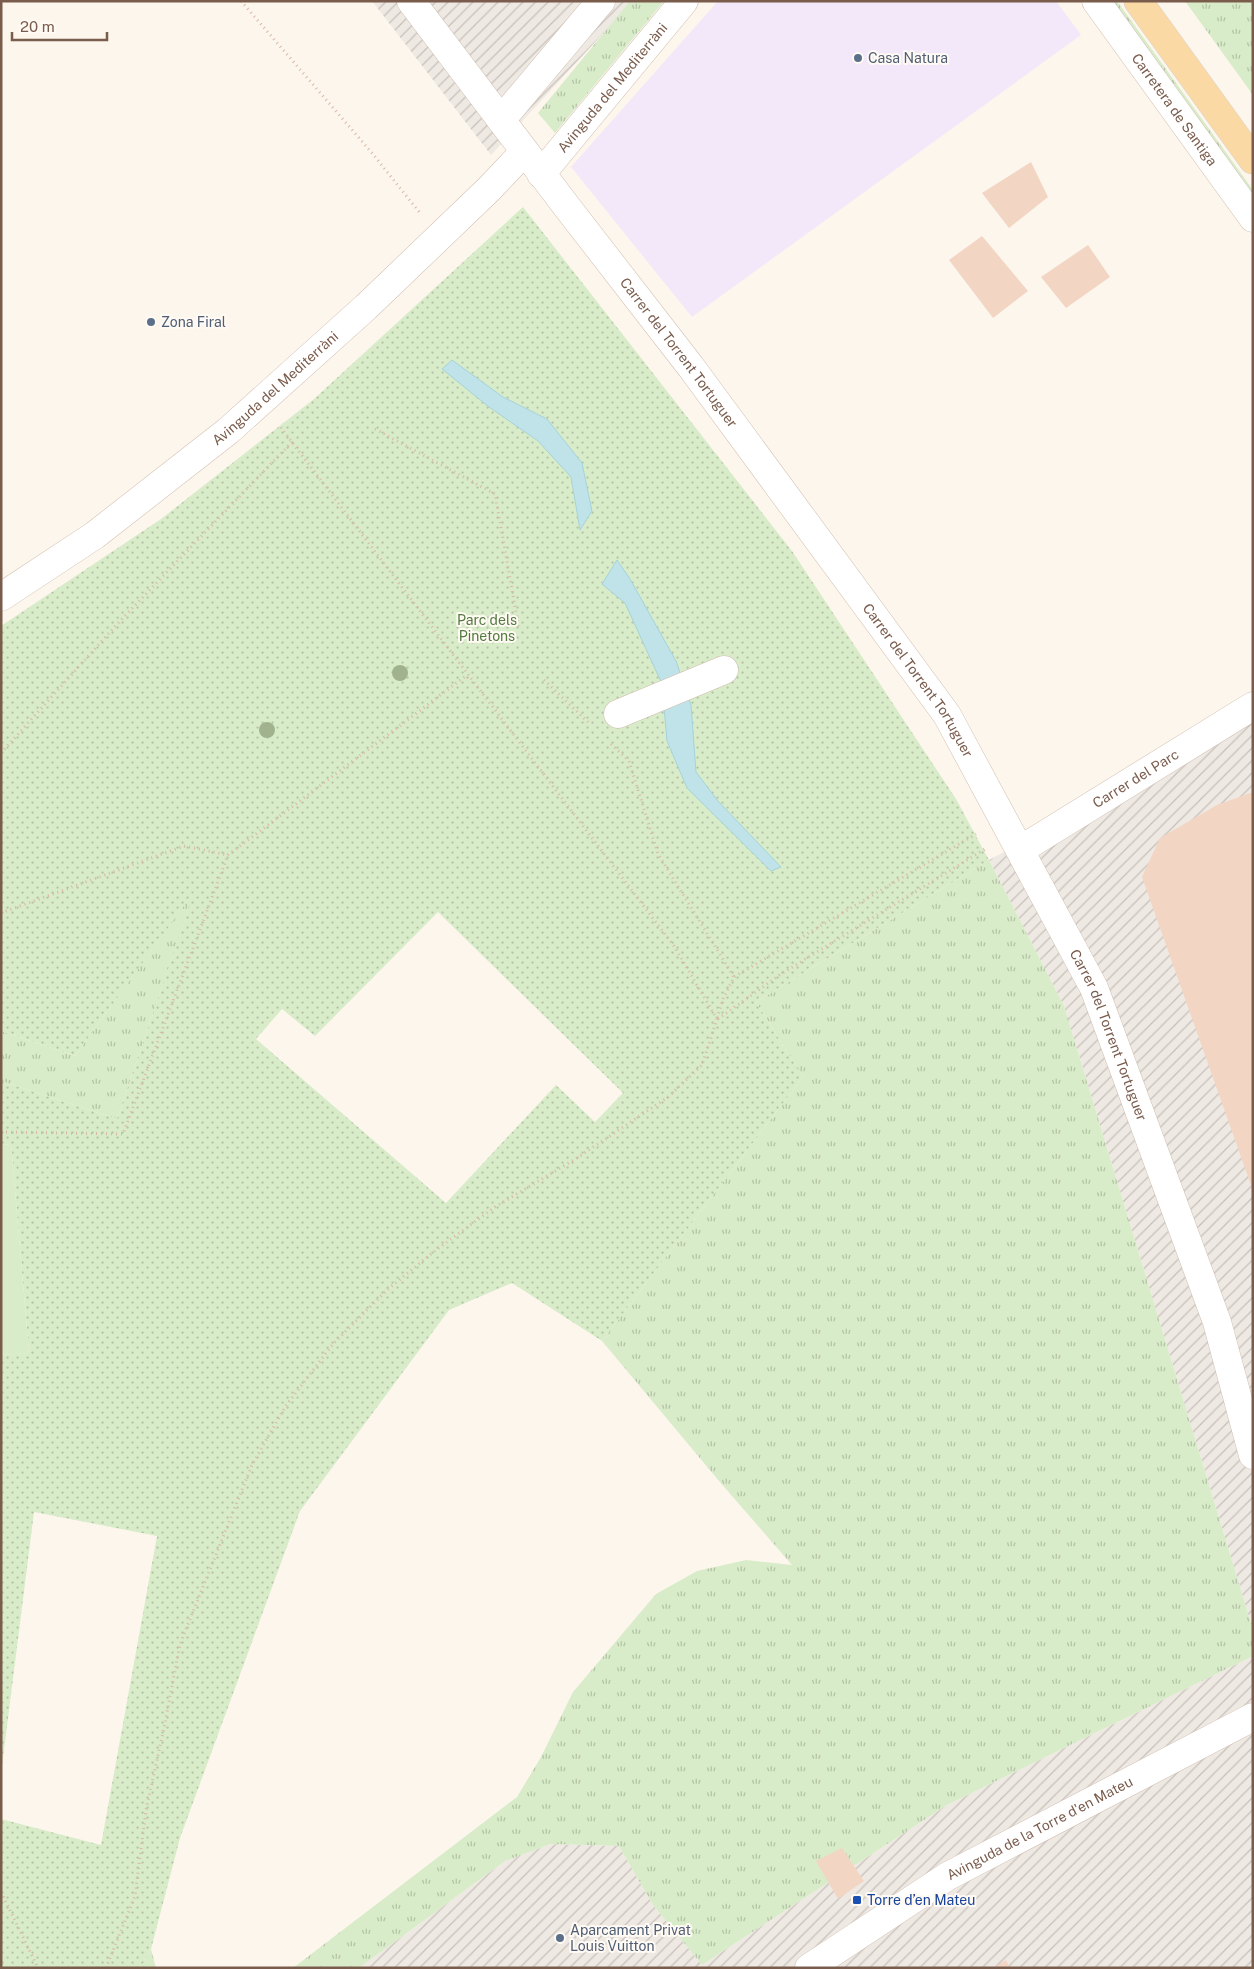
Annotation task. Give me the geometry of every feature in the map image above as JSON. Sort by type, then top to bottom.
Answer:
[{"type":"main road","points":[[1138,1],[1253,160]]},
{"type":"street","name":"Carrer del Torrent Tortuguer","points":[[410,1],[524,152],[691,366],[947,715],[1094,988],[1218,1322],[1253,1455]]},
{"type":"street","points":[[501,120],[601,1]]},
{"type":"street","name":"Avinguda del Mediterràni","points":[[541,174],[684,1]]},
{"type":"street","name":"Carretera de Santiga","points":[[1096,1],[1253,218]]},
{"type":"street","name":"Avinguda del Mediterràni","points":[[1,597],[94,535],[228,431],[366,307],[489,189],[524,152]]},
{"type":"street","points":[[618,714],[724,670]]},
{"type":"street","name":"Carrer del Parc","points":[[1011,834],[1253,706]]},
{"type":"street","name":"Avinguda de la Torre d'en Mateu","points":[[809,1968],[948,1876],[1253,1717]]},
{"type":"path","points":[[241,1],[372,153],[440,236]]},
{"type":"path","points":[[375,429],[495,494],[519,629]]},
{"type":"path","points":[[1,752],[119,622],[292,442],[674,946],[717,1019]]},
{"type":"path","points":[[1,1132],[123,1134],[228,855],[467,675]]},
{"type":"path","points":[[544,680],[594,727]]},
{"type":"path","points":[[608,741],[629,761],[658,854],[734,977]]},
{"type":"path","points":[[106,1968],[135,1896],[146,1810],[180,1644],[252,1465],[285,1407],[333,1344],[388,1289],[495,1207],[577,1158],[668,1097],[702,1065],[723,999],[734,977],[976,834],[1011,834]]},
{"type":"path","points":[[717,1019],[781,974],[1011,834]]},
{"type":"path","points":[[1,913],[184,846],[228,855]]},
{"type":"path","points":[[1,1892],[38,1968]]},
{"type":"shaded area","points":[[372,1],[633,1],[491,155]]},
{"type":"shaded area","points":[[718,1],[1056,1],[1081,35],[692,317],[571,167]]},
{"type":"shaded area","points":[[1253,719],[1253,1630],[1064,1006],[989,860]]},
{"type":"shaded area","points":[[1253,1656],[1253,1968],[359,1968],[505,1861],[551,1844],[619,1846],[653,1905],[702,1965],[947,1805]]},
{"type":"green space","points":[[630,1],[664,1],[555,133],[538,113]]},
{"type":"green space","points":[[1109,1],[1117,1],[1253,190],[1253,203]]},
{"type":"green space","points":[[1185,1],[1253,1],[1253,95]]},
{"type":"green space","name":"Parc dels Pinetons","points":[[523,207],[792,551],[956,799],[989,860],[756,1002],[803,1077],[602,1341],[512,1283],[449,1310],[300,1511],[180,1838],[151,1949],[141,1968],[1,1968],[1,1819],[101,1845],[157,1536],[34,1512],[1,1774],[1,1355],[29,1353],[11,1144],[1,1145],[1,1081],[117,1119],[194,892],[75,1056],[1,1031],[1,626],[161,519],[314,399]],"holes":[[[438,912],[623,1093],[595,1122],[556,1085],[446,1203],[256,1039],[282,1009],[315,1036]]]},
{"type":"green space","points":[[989,860],[1064,1006],[1253,1630],[1253,1656],[947,1805],[702,1965],[653,1905],[619,1846],[551,1844],[505,1861],[359,1968],[293,1968],[517,1797],[541,1757],[573,1692],[656,1594],[697,1571],[746,1560],[792,1565],[602,1341],[803,1077],[756,1002]]},
{"type":"green space","points":[[195,890],[117,1119],[1,1081],[1,1031],[75,1056]]},
{"type":"green space","points":[[11,1144],[29,1353],[1,1355],[1,1145]]},
{"type":"green space","points":[[151,1949],[156,1968],[141,1968]]},
{"type":"water","points":[[452,360],[503,397],[547,419],[582,463],[592,511],[580,530],[571,477],[538,441],[489,407],[442,369]]},
{"type":"water","points":[[617,560],[630,579],[676,661],[691,705],[696,772],[718,801],[781,867],[771,871],[687,788],[667,741],[662,684],[625,603],[602,584]]},
{"type":"building","points":[[1031,162],[1048,197],[1009,228],[982,193]]},
{"type":"building","points":[[982,236],[1028,291],[993,318],[949,260]]},
{"type":"building","points":[[1088,245],[1110,277],[1066,308],[1041,277]]},
{"type":"building","points":[[1253,792],[1252,1188],[1142,877],[1160,838],[1217,805]]},
{"type":"building","points":[[842,1848],[864,1881],[838,1899],[816,1861]]},
{"type":"building","points":[[1006,1960],[1010,1968],[993,1968]]},
{"type":"place","name":"Casa Natura","points":[[858,58]]},
{"type":"place","name":"Zona Firal","points":[[151,322]]},
{"type":"place","name":"Torre d’en Mateu","points":[[857,1900]]},
{"type":"place","name":"Aparcament Privat Louis Vuitton","points":[[560,1938]]}]
